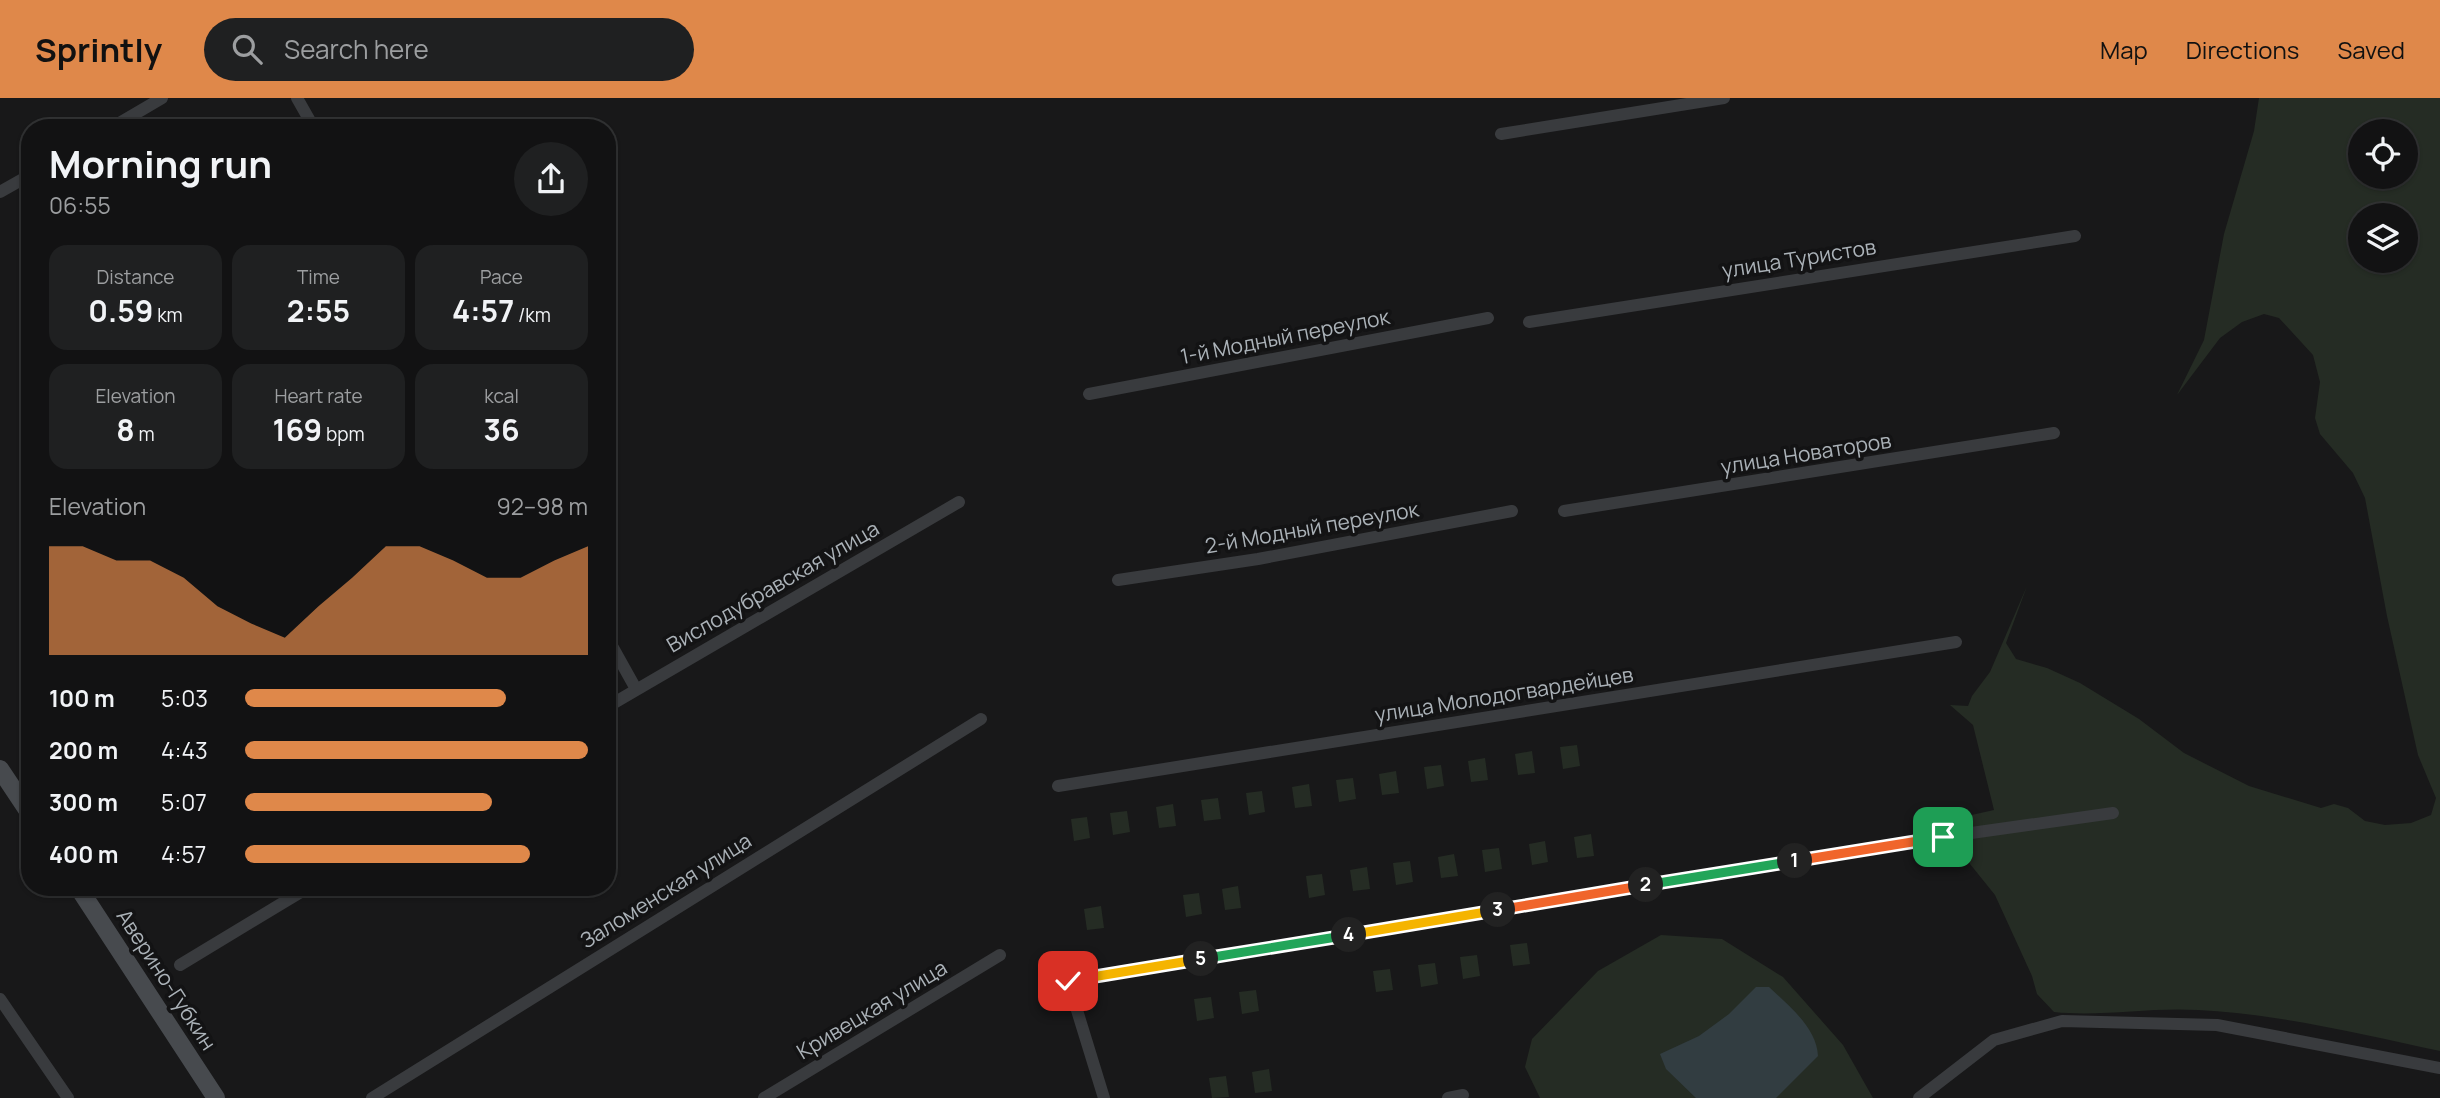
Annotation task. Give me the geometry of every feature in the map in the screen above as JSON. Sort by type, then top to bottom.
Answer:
[{"type":"main road","points":[[0,769],[21,800]]},
{"type":"main road","name":"Аверино-Губкин","points":[[84,896],[216,1098]]},
{"type":"street","points":[[126,119],[162,98]]},
{"type":"street","points":[[297,98],[309,119]]},
{"type":"street","points":[[1502,134],[1724,98]]},
{"type":"street","points":[[0,192],[21,180]]},
{"type":"street","name":"улица Туристов","points":[[1529,322],[2075,236]]},
{"type":"street","name":"1-й Модный переулок","points":[[1089,394],[1488,318]]},
{"type":"street","name":"улица Новаторов","points":[[1564,511],[2054,433]]},
{"type":"street","name":"Вислодубравская улица","points":[[616,701],[959,502]]},
{"type":"street","name":"2-й Модный переулок","points":[[1118,580],[1258,559],[1512,511]]},
{"type":"street","name":"улица Молодогвардейцев","points":[[1058,786],[1956,642]]},
{"type":"street","points":[[616,653],[636,689]]},
{"type":"street","name":"Заломенская улица","points":[[372,1098],[981,719]]},
{"type":"street","points":[[1104,1098],[1068,981],[1930,839],[2113,813]]},
{"type":"street","points":[[180,965],[294,896]]},
{"type":"street","name":"Кривецкая улица","points":[[764,1098],[1000,955]]},
{"type":"street","points":[[0,999],[68,1098]]},
{"type":"street","points":[[1919,1098],[1994,1040],[2062,1021],[2217,1025],[2440,1069]]},
{"type":"street","points":[[1448,1098],[1463,1095]]},
{"type":"shaded area","points":[[2259,98],[2440,98],[2440,1051],[2320,1026],[2228,1012],[2180,1009],[2054,1012],[2037,994],[2032,976],[1995,895],[1970,864],[1958,818],[1994,810],[1973,725],[1950,705],[1968,706],[1990,672],[2027,586],[2006,643],[2016,659],[2047,668],[2080,683],[2139,719],[2184,753],[2249,786],[2321,808],[2334,804],[2348,808],[2365,821],[2385,825],[2411,823],[2431,815],[2436,798],[2418,755],[2387,616],[2365,498],[2353,473],[2320,434],[2315,418],[2320,382],[2313,355],[2279,318],[2264,314],[2242,322],[2220,338],[2177,395],[2204,340],[2224,234],[2254,131]]},
{"type":"shaded area","points":[[1577,745],[1580,766],[1563,769],[1560,747]]},
{"type":"shaded area","points":[[1532,751],[1535,773],[1518,775],[1515,754]]},
{"type":"shaded area","points":[[1485,758],[1488,780],[1471,782],[1468,761]]},
{"type":"shaded area","points":[[1441,765],[1444,786],[1427,789],[1424,767]]},
{"type":"shaded area","points":[[1396,771],[1399,793],[1382,795],[1379,774]]},
{"type":"shaded area","points":[[1353,778],[1356,799],[1339,802],[1336,780]]},
{"type":"shaded area","points":[[1309,784],[1312,806],[1295,808],[1292,787]]},
{"type":"shaded area","points":[[1262,791],[1265,812],[1249,815],[1246,793]]},
{"type":"shaded area","points":[[1218,798],[1221,819],[1204,821],[1201,800]]},
{"type":"shaded area","points":[[1173,804],[1176,826],[1159,828],[1156,807]]},
{"type":"shaded area","points":[[1127,811],[1130,832],[1113,835],[1110,813]]},
{"type":"shaded area","points":[[1087,817],[1090,838],[1074,841],[1071,819]]},
{"type":"shaded area","points":[[1591,834],[1594,856],[1577,858],[1574,837]]},
{"type":"shaded area","points":[[1545,841],[1548,862],[1532,865],[1529,844]]},
{"type":"shaded area","points":[[1499,848],[1502,869],[1485,872],[1482,850]]},
{"type":"shaded area","points":[[1454,854],[1458,876],[1441,878],[1438,857]]},
{"type":"shaded area","points":[[1410,861],[1413,882],[1396,885],[1393,863]]},
{"type":"shaded area","points":[[1367,867],[1370,889],[1353,891],[1350,870]]},
{"type":"shaded area","points":[[1322,874],[1325,895],[1309,898],[1306,876]]},
{"type":"shaded area","points":[[1238,886],[1241,908],[1225,910],[1222,889]]},
{"type":"shaded area","points":[[1199,893],[1202,914],[1186,917],[1183,895]]},
{"type":"shaded area","points":[[1101,906],[1104,928],[1087,930],[1084,909]]},
{"type":"shaded area","points":[[1661,935],[1722,939],[1783,977],[1843,1045],[1873,1098],[1540,1098],[1525,1067],[1532,1039],[1598,971]]},
{"type":"shaded area","points":[[1527,943],[1530,964],[1513,966],[1510,945]]},
{"type":"shaded area","points":[[1477,955],[1480,976],[1463,979],[1460,957]]},
{"type":"shaded area","points":[[1435,963],[1438,984],[1421,987],[1418,965]]},
{"type":"shaded area","points":[[1390,969],[1393,990],[1376,992],[1373,971]]},
{"type":"shaded area","points":[[1756,987],[1769,987],[1801,1018],[1813,1036],[1818,1056],[1776,1098],[1696,1098],[1666,1069],[1660,1054],[1699,1036],[1729,1014]]},
{"type":"shaded area","points":[[1256,990],[1259,1011],[1242,1014],[1239,992]]},
{"type":"shaded area","points":[[1211,997],[1214,1018],[1197,1021],[1194,999]]},
{"type":"shaded area","points":[[1269,1069],[1272,1091],[1255,1093],[1252,1072]]},
{"type":"shaded area","points":[[1226,1076],[1229,1097],[1212,1098],[1209,1078]]},
{"type":"route","points":[[1068,981],[1943,837]]}]
